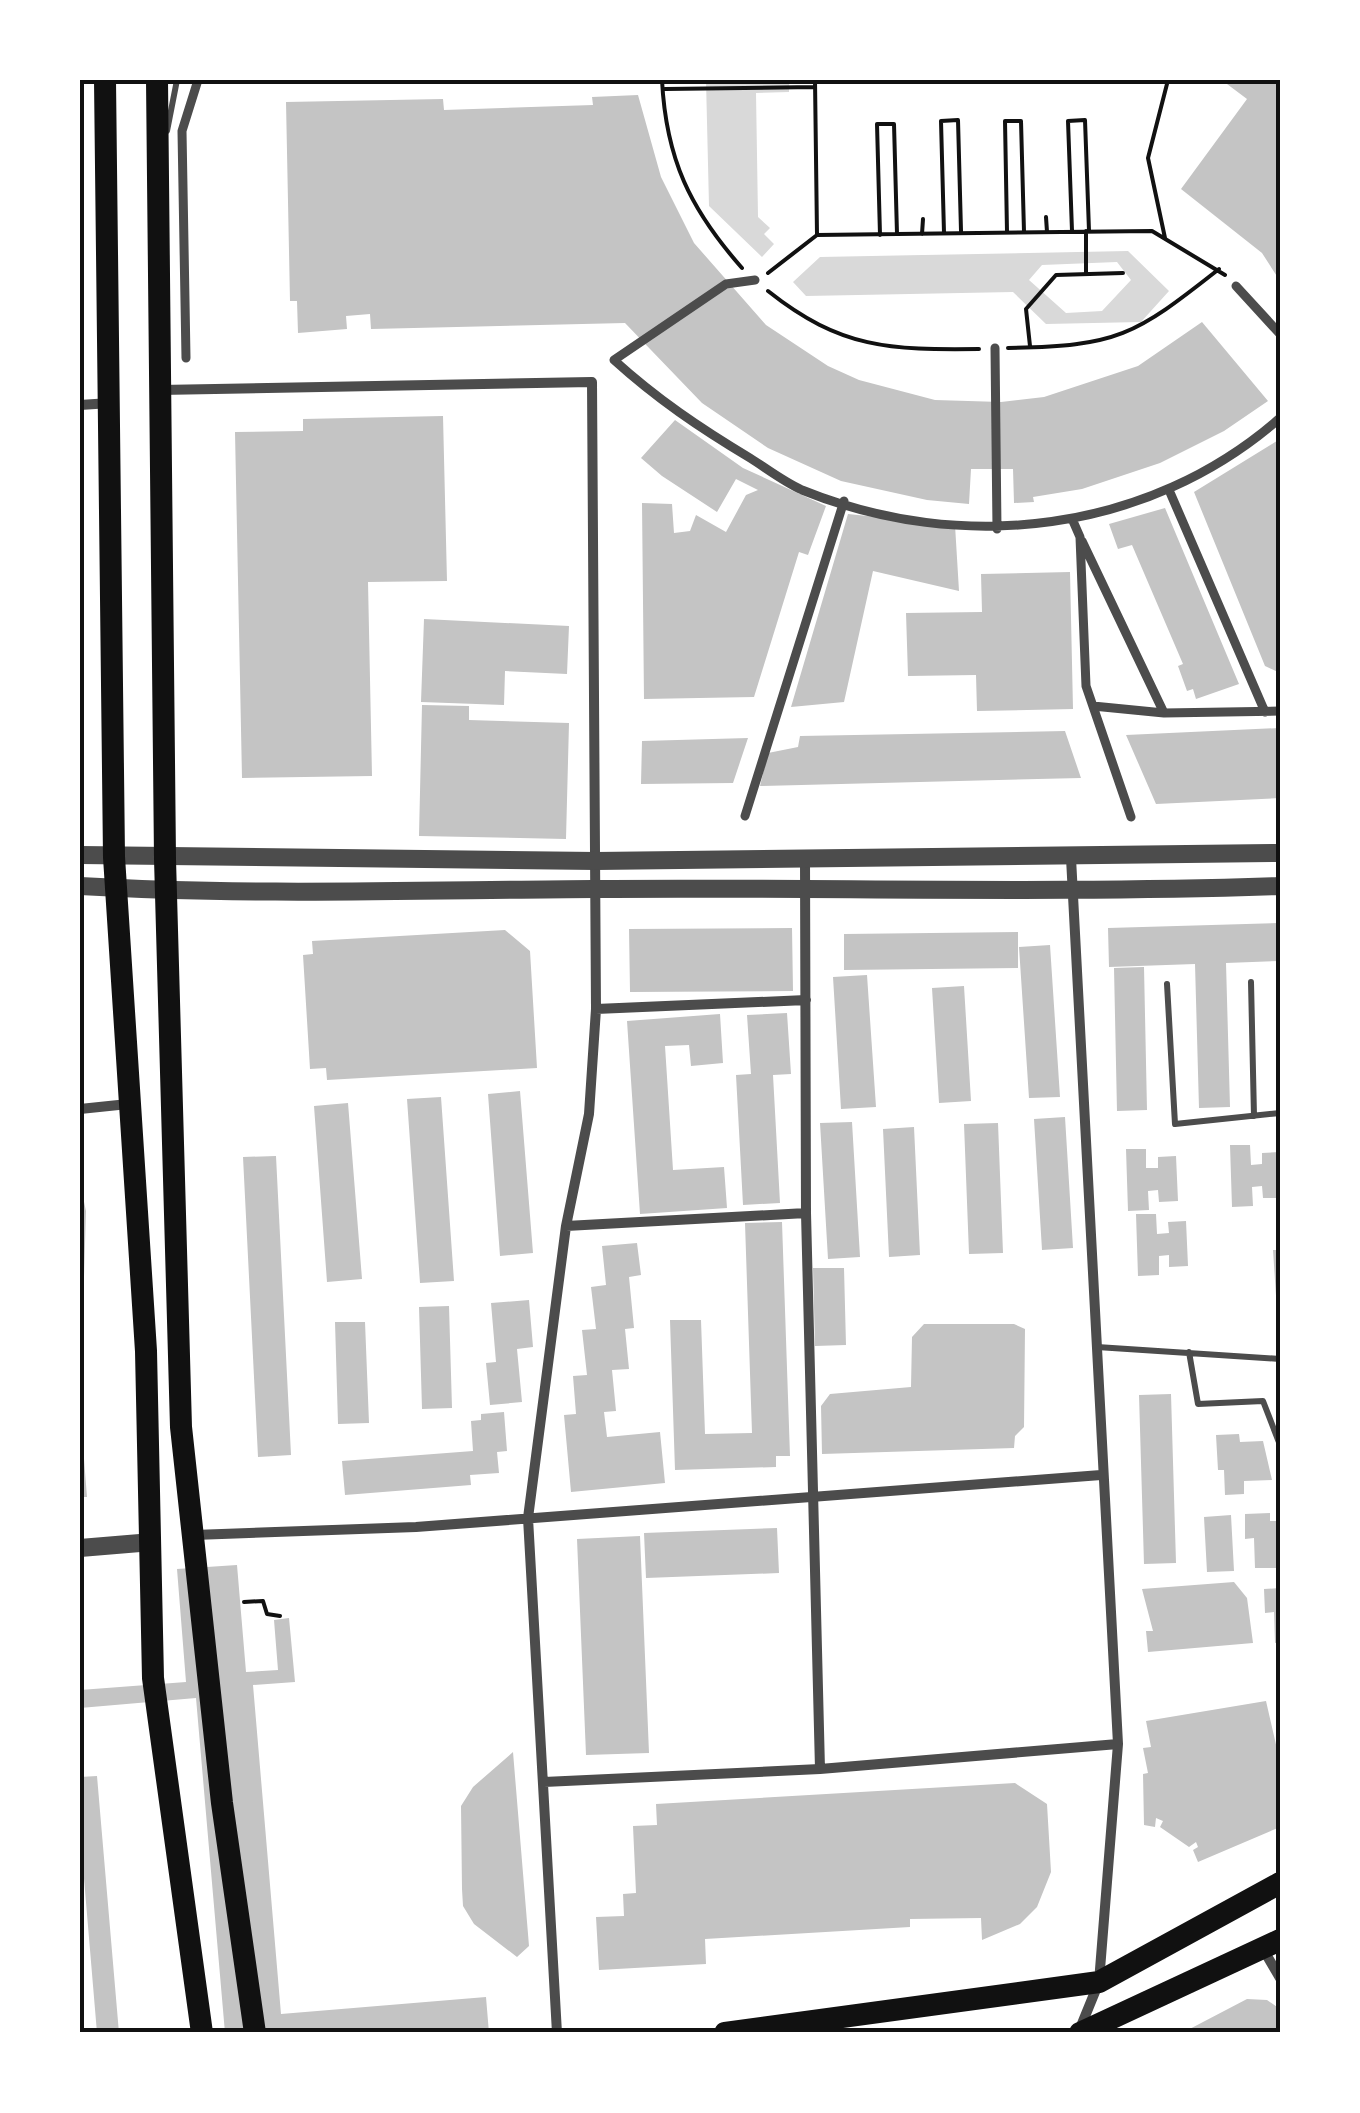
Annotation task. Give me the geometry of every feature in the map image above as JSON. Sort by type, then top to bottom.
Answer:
[{"type":"main road","points":[[105,80],[114,856],[146,1350],[153,1678],[202,2033]]},
{"type":"main road","points":[[157,80],[165,859],[181,1427],[190,1535],[255,2033]]},
{"type":"main road","points":[[726,2033],[1099,1982],[1280,1883]]},
{"type":"main road","points":[[1079,2033],[1272,1944]]},
{"type":"street","points":[[186,358],[182,131],[198,80]]},
{"type":"street","points":[[755,280],[726,284],[614,360],[674,412],[800,489],[844,502],[996,530],[1073,521],[1169,490],[1244,449],[1280,418]]},
{"type":"street","points":[[1236,286],[1280,334]]},
{"type":"street","points":[[995,348],[996,530]]},
{"type":"street","points":[[158,390],[592,382],[596,1009],[590,1114],[566,1226],[528,1518],[557,2033]]},
{"type":"street","points":[[80,405],[111,403]]},
{"type":"street","points":[[1169,490],[1265,712]]},
{"type":"street","points":[[745,816],[844,502]]},
{"type":"street","points":[[1073,521],[1164,712]]},
{"type":"street","points":[[1080,537],[1086,686],[1132,817]]},
{"type":"street","points":[[1092,706],[1164,712],[1280,712]]},
{"type":"street","points":[[80,855],[165,859],[596,861],[1280,854]]},
{"type":"street","points":[[1071,858],[1118,1744],[1099,1982],[1079,2033]]},
{"type":"street","points":[[806,859],[806,1212],[820,1769]]},
{"type":"street","points":[[80,886],[167,892],[595,889],[1072,893],[1280,886]]},
{"type":"street","points":[[596,1009],[806,1000]]},
{"type":"street","points":[[80,1109],[129,1104]]},
{"type":"street","points":[[566,1226],[806,1212]]},
{"type":"street","points":[[190,1535],[416,1527],[1101,1475]]},
{"type":"street","points":[[80,1548],[152,1542]]},
{"type":"street","points":[[544,1782],[820,1769],[1118,1744]]},
{"type":"street","points":[[1272,1944],[1280,1978]]},
{"type":"lane","points":[[156,160],[177,80]]},
{"type":"lane","points":[[1251,982],[1254,1116]]},
{"type":"lane","points":[[1167,984],[1175,1124],[1280,1114]]},
{"type":"lane","points":[[1096,1348],[1280,1359]]},
{"type":"lane","points":[[1189,1352],[1198,1404],[1263,1400],[1280,1445]]},
{"type":"path","points":[[662,80],[664,128],[680,175],[712,234],[755,280],[788,307],[865,343],[894,350],[1084,346],[1149,324],[1219,269]]},
{"type":"path","points":[[1165,238],[1148,158],[1168,80]]},
{"type":"path","points":[[662,90],[815,83],[817,235]]},
{"type":"path","points":[[944,233],[941,121],[958,120],[961,233]]},
{"type":"path","points":[[1072,231],[1068,121],[1085,120],[1086,274]]},
{"type":"path","points":[[1007,232],[1004,122],[1021,121],[1024,232]]},
{"type":"path","points":[[880,234],[877,124],[894,124],[897,234]]},
{"type":"path","points":[[1046,217],[1046,232]]},
{"type":"path","points":[[922,219],[922,234]]},
{"type":"path","points":[[755,280],[782,266],[817,235],[1152,231],[1219,269],[1236,286]]},
{"type":"path","points":[[1030,348],[1026,309],[1056,275],[1123,273]]},
{"type":"path","points":[[244,1602],[263,1600],[267,1614],[280,1616]]},
{"type":"shaded area","points":[[706,80],[789,80],[789,92],[756,93],[758,217],[770,228],[764,234],[774,244],[762,257],[709,206]]},
{"type":"shaded area","points":[[1128,251],[1169,291],[1141,322],[1046,324],[1013,292],[806,296],[793,282],[820,257]],"holes":[[[1117,262],[1131,280],[1102,311],[1066,313],[1029,280],[1042,265]]]},
{"type":"building","points":[[1228,80],[1280,80],[1280,281],[1262,253],[1181,189],[1247,99],[1227,84]]},
{"type":"building","points":[[638,95],[661,177],[694,243],[766,325],[828,366],[859,380],[935,400],[1001,402],[1044,397],[1138,366],[1202,322],[1268,401],[1224,431],[1160,463],[1082,489],[1033,497],[1034,502],[1014,503],[1013,469],[971,469],[969,504],[927,500],[841,481],[768,448],[702,403],[625,323],[371,329],[370,314],[346,316],[347,329],[298,333],[297,301],[290,301],[286,102],[443,99],[444,110],[593,105],[592,97]]},
{"type":"building","points":[[443,416],[447,581],[368,582],[372,776],[242,778],[235,432],[303,431],[303,419]]},
{"type":"building","points":[[675,420],[743,468],[826,506],[808,555],[799,552],[754,697],[644,699],[642,503],[672,504],[674,533],[690,531],[696,515],[726,532],[746,495],[758,490],[736,479],[717,512],[662,476],[641,458]]},
{"type":"building","points":[[1280,439],[1280,673],[1265,666],[1194,492]]},
{"type":"building","points":[[1165,508],[1239,684],[1196,699],[1193,689],[1187,691],[1178,666],[1183,664],[1132,545],[1118,549],[1109,524]]},
{"type":"building","points":[[848,514],[955,525],[959,591],[873,571],[844,702],[791,707]]},
{"type":"building","points":[[1070,572],[1073,709],[977,711],[976,675],[908,676],[906,613],[982,612],[981,574]]},
{"type":"building","points":[[424,619],[569,626],[567,674],[505,671],[504,705],[421,702]]},
{"type":"building","points":[[422,705],[469,706],[469,720],[569,723],[566,839],[419,836]]},
{"type":"building","points":[[1280,728],[1280,798],[1156,804],[1126,735]]},
{"type":"building","points":[[1065,731],[1081,778],[760,786],[768,753],[798,747],[800,736]]},
{"type":"building","points":[[748,738],[733,783],[641,784],[642,741]]},
{"type":"building","points":[[1280,923],[1280,961],[1226,963],[1230,1107],[1199,1108],[1195,964],[1109,967],[1108,928]]},
{"type":"building","points":[[792,928],[793,991],[630,992],[629,929]]},
{"type":"building","points":[[505,930],[530,951],[537,1068],[327,1080],[326,1068],[310,1069],[303,955],[313,954],[312,941]]},
{"type":"building","points":[[1018,932],[1018,968],[844,970],[844,934]]},
{"type":"building","points":[[1050,945],[1060,1097],[1029,1098],[1019,947]]},
{"type":"building","points":[[1144,967],[1147,1110],[1117,1111],[1114,968]]},
{"type":"building","points":[[867,975],[876,1107],[841,1109],[833,977]]},
{"type":"building","points":[[964,986],[971,1101],[939,1103],[932,988]]},
{"type":"building","points":[[787,1013],[791,1074],[773,1075],[780,1203],[743,1205],[736,1075],[751,1074],[747,1015]]},
{"type":"building","points":[[720,1014],[723,1063],[691,1066],[689,1045],[665,1046],[673,1170],[724,1167],[727,1208],[640,1214],[627,1021]]},
{"type":"building","points":[[520,1091],[533,1253],[500,1256],[488,1094]]},
{"type":"building","points":[[441,1097],[454,1281],[420,1283],[407,1099]]},
{"type":"building","points":[[348,1103],[362,1279],[327,1282],[314,1106]]},
{"type":"building","points":[[1065,1117],[1073,1248],[1042,1250],[1034,1119]]},
{"type":"building","points":[[852,1122],[860,1257],[828,1259],[820,1123]]},
{"type":"building","points":[[998,1123],[1003,1253],[969,1254],[964,1124]]},
{"type":"building","points":[[914,1127],[920,1255],[889,1257],[883,1129]]},
{"type":"building","points":[[1230,1145],[1250,1145],[1251,1165],[1262,1164],[1262,1153],[1280,1152],[1280,1198],[1263,1198],[1262,1186],[1252,1187],[1253,1206],[1232,1207]]},
{"type":"building","points":[[1126,1149],[1146,1149],[1146,1168],[1158,1168],[1158,1157],[1176,1156],[1178,1201],[1159,1202],[1158,1190],[1148,1191],[1149,1210],[1128,1211]]},
{"type":"building","points":[[276,1156],[291,1455],[258,1457],[243,1157]]},
{"type":"building","points":[[80,1183],[86,1211],[83,1310],[80,1310]]},
{"type":"building","points":[[1136,1214],[1156,1214],[1157,1234],[1169,1233],[1168,1222],[1186,1221],[1188,1266],[1169,1267],[1169,1255],[1159,1256],[1159,1275],[1138,1276]]},
{"type":"building","points":[[782,1222],[790,1456],[776,1456],[776,1467],[675,1470],[670,1320],[701,1320],[705,1434],[752,1433],[745,1223]]},
{"type":"building","points":[[637,1243],[641,1275],[629,1277],[634,1328],[625,1329],[629,1369],[612,1370],[616,1411],[604,1412],[607,1437],[660,1432],[665,1483],[571,1492],[564,1415],[576,1414],[573,1376],[587,1375],[582,1330],[596,1329],[591,1287],[606,1285],[602,1246]]},
{"type":"building","points":[[1273,1250],[1280,1250],[1277,1311]]},
{"type":"building","points":[[813,1268],[844,1268],[846,1345],[815,1346]]},
{"type":"building","points":[[529,1300],[533,1347],[517,1349],[522,1402],[490,1405],[486,1363],[496,1362],[491,1303]]},
{"type":"building","points":[[449,1306],[452,1408],[422,1409],[419,1307]]},
{"type":"building","points":[[335,1322],[365,1322],[369,1423],[338,1424]]},
{"type":"building","points":[[924,1324],[1014,1324],[1025,1329],[1024,1427],[1015,1436],[1014,1448],[822,1454],[821,1406],[830,1394],[911,1387],[912,1337]]},
{"type":"building","points":[[1171,1394],[1176,1563],[1144,1564],[1139,1395]]},
{"type":"building","points":[[504,1412],[507,1451],[497,1452],[499,1473],[470,1475],[471,1485],[345,1495],[342,1461],[473,1451],[471,1421],[481,1420],[481,1414]]},
{"type":"building","points":[[1239,1434],[1240,1442],[1263,1441],[1272,1480],[1244,1481],[1244,1494],[1225,1495],[1224,1470],[1218,1470],[1216,1435]]},
{"type":"building","points":[[83,1446],[87,1497],[80,1497]]},
{"type":"building","points":[[1270,1513],[1270,1521],[1280,1521],[1277,1568],[1255,1568],[1254,1538],[1245,1539],[1245,1514]]},
{"type":"building","points":[[1231,1515],[1234,1571],[1207,1572],[1204,1517]]},
{"type":"building","points":[[777,1528],[779,1573],[646,1578],[644,1533]]},
{"type":"building","points":[[640,1536],[649,1753],[586,1755],[577,1539]]},
{"type":"building","points":[[237,1565],[246,1672],[278,1670],[274,1620],[289,1618],[295,1682],[253,1685],[281,2014],[486,1997],[489,2033],[225,2033],[196,1698],[80,1708],[80,1690],[186,1682],[177,1569]]},
{"type":"building","points":[[1234,1582],[1247,1598],[1253,1643],[1148,1652],[1146,1631],[1153,1631],[1142,1589]]},
{"type":"building","points":[[1280,1588],[1280,1642],[1275,1643],[1274,1612],[1265,1613],[1264,1589]]},
{"type":"building","points":[[1266,1701],[1280,1762],[1280,1827],[1198,1862],[1193,1850],[1198,1847],[1196,1842],[1189,1847],[1160,1827],[1163,1821],[1156,1818],[1155,1827],[1144,1825],[1143,1774],[1148,1773],[1143,1748],[1151,1747],[1146,1721]]},
{"type":"building","points":[[513,1752],[529,1946],[517,1957],[474,1924],[463,1906],[462,1889],[461,1806],[473,1787]]},
{"type":"building","points":[[97,1776],[119,2033],[97,2033],[80,1831],[80,1777]]},
{"type":"building","points":[[1015,1783],[1047,1804],[1051,1872],[1037,1907],[1020,1924],[982,1940],[981,1918],[910,1919],[910,1927],[705,1939],[706,1964],[599,1970],[596,1917],[624,1916],[623,1894],[636,1893],[633,1826],[657,1825],[656,1804]]},
{"type":"building","points":[[1247,1999],[1267,2000],[1280,2009],[1280,2033],[1182,2033]]}]
